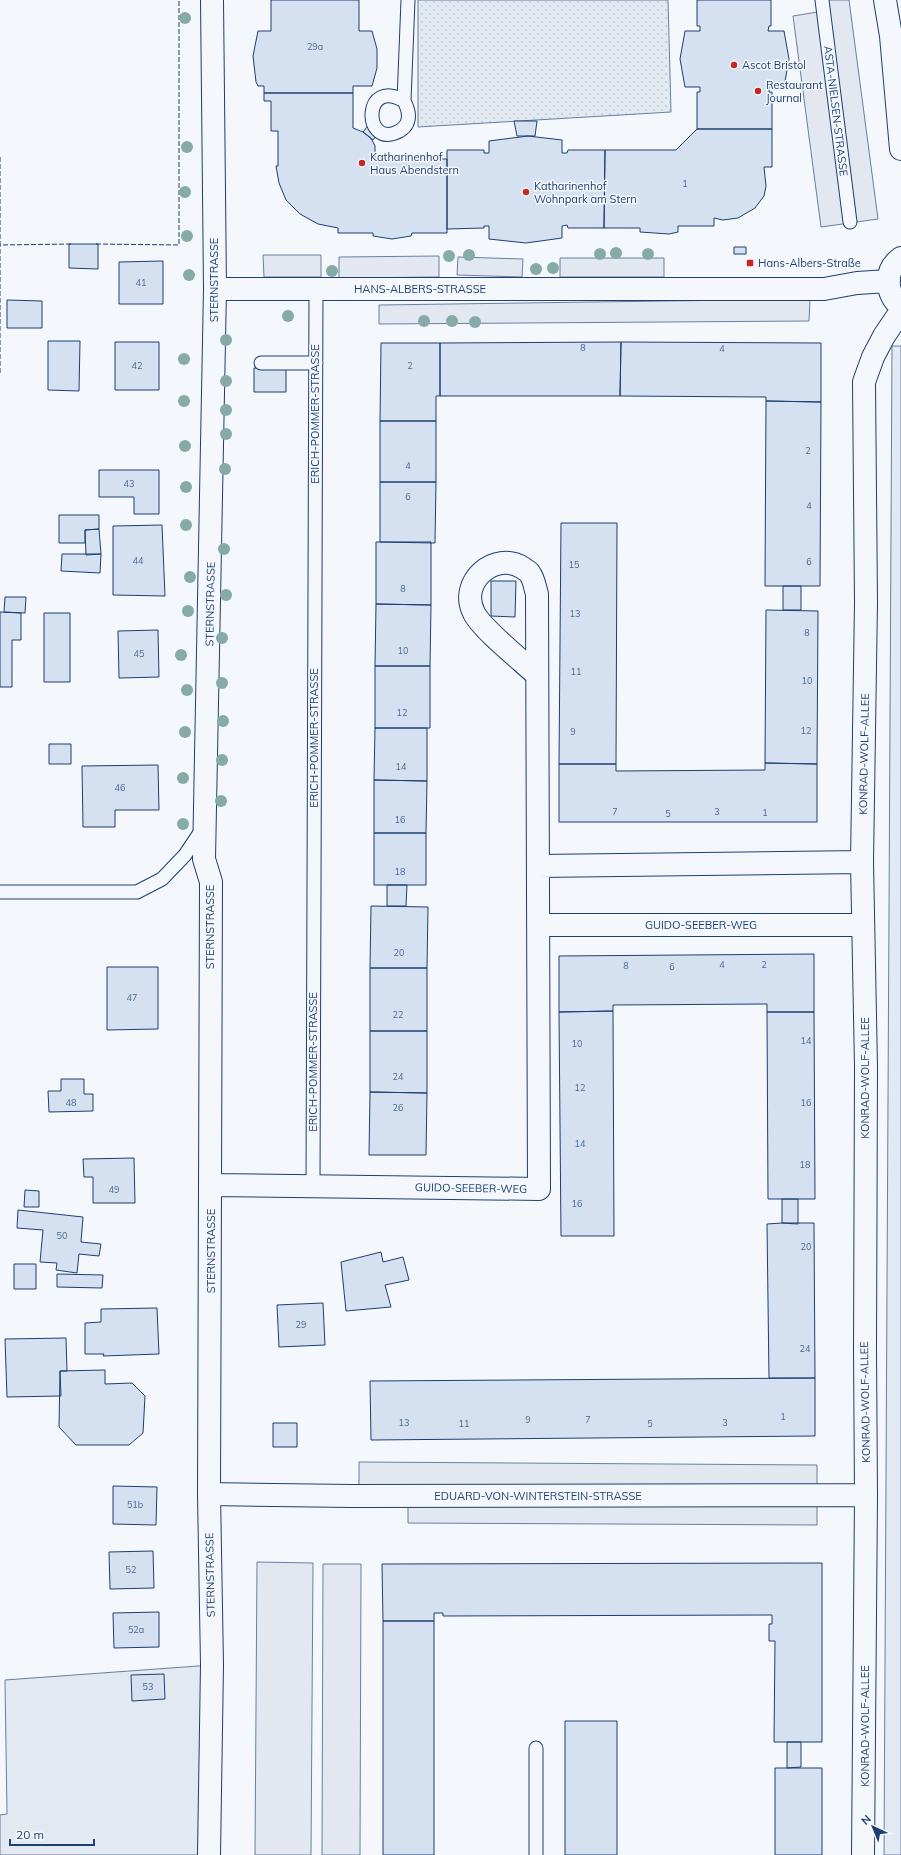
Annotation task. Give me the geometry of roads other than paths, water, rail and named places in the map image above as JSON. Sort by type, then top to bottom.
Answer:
[{"type":"street","name":"STERNSTRASSE","points":[[209,1855],[212,1664],[209,1494],[211,1185],[209,952],[211,882],[204,859],[206,823],[215,289],[212,0]]},
{"type":"street","points":[[885,0],[892,36],[901,149]]},
{"type":"street","points":[[901,258],[892,268],[889,281],[891,295],[901,307]]},
{"type":"street","name":"HANS-ALBERS-STRASSE","points":[[215,289],[824,289],[858,283],[889,281]]},
{"type":"street","name":"KONRAD-WOLF-ALLEE","points":[[863,1855],[866,1495],[866,1067],[862,862],[866,602],[864,382],[873,357],[884,336],[901,311]]},
{"type":"street","name":"GUIDO-SEEBER-WEG","points":[[211,1185],[539,1188],[537,594],[530,573],[518,565],[505,563],[494,565],[475,577],[471,589],[473,612],[482,623],[537,675]]},
{"type":"street","points":[[538,866],[862,862]]},
{"type":"street","name":"GUIDO-SEEBER-WEG","points":[[539,925],[863,925]]},
{"type":"street","name":"EDUARD-VON-WINTERSTEIN-STRASSE","points":[[209,1494],[352,1496],[866,1495]]},
{"type":"lane","points":[[404,101],[408,0]]},
{"type":"lane","name":"ASTA-NIELSEN-STRASSE","points":[[822,0],[850,222]]},
{"type":"lane","name":"ERICH-POMMER-STRASSE","points":[[313,1187],[316,288]]},
{"type":"lane","points":[[260,363],[316,363]]},
{"type":"lane","points":[[0,892],[137,892],[162,879],[185,856],[206,823]]},
{"type":"lane","points":[[536,1748],[536,1855]]},
{"type":"place","name":"Ascot Bristol","points":[[734,65]]},
{"type":"place","name":"Restaurant Journal","points":[[758,91]]},
{"type":"place","name":"Katharinenhof Haus Abendstern","points":[[362,163]]},
{"type":"place","name":"Katharinenhof Wohnpark am Stern","points":[[526,192]]},
{"type":"place","name":"Hans-Albers-Straße","points":[[750,263]]}]
